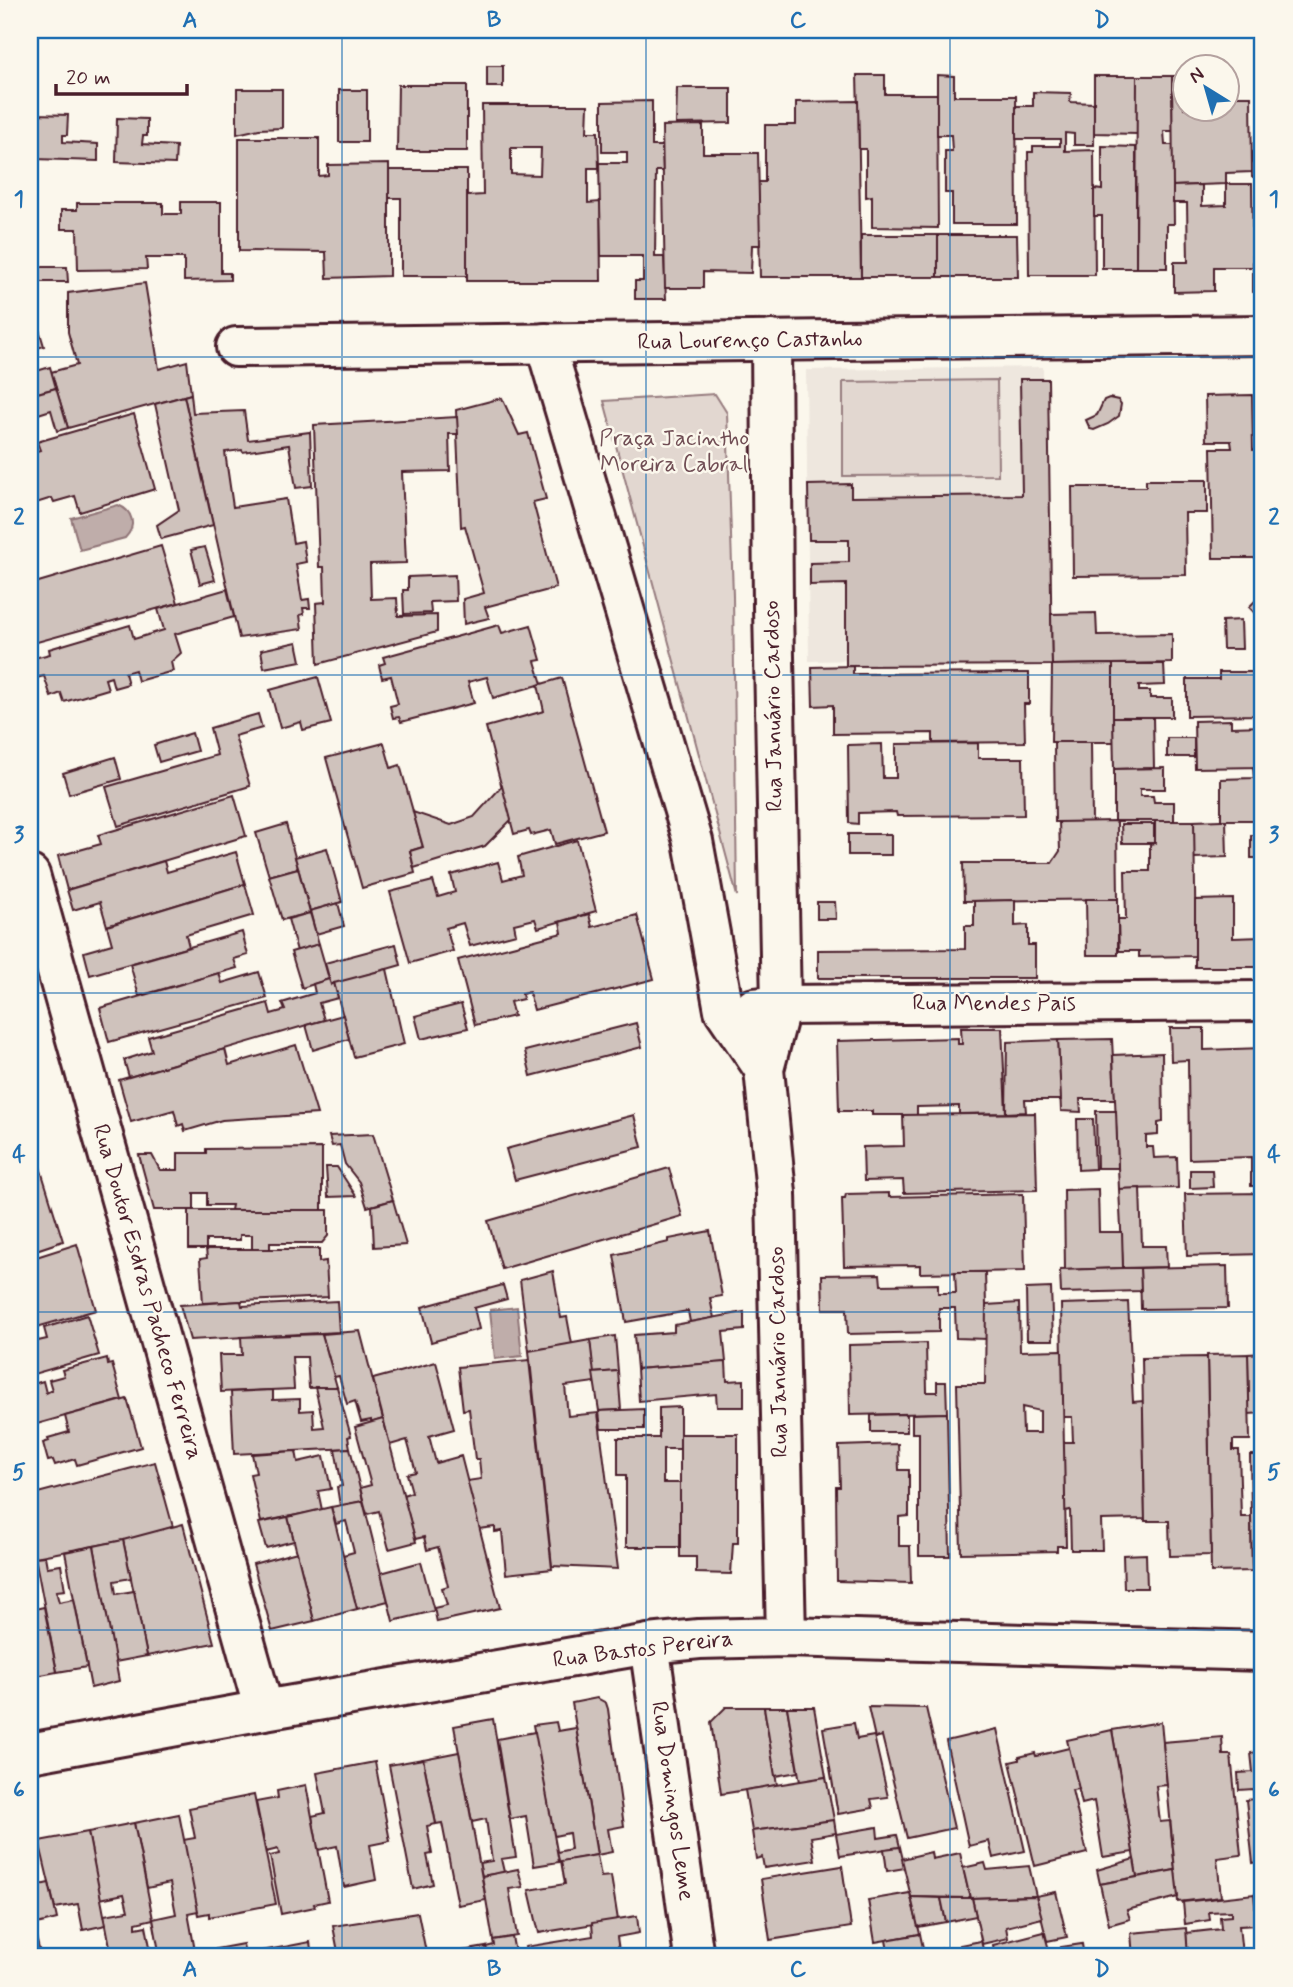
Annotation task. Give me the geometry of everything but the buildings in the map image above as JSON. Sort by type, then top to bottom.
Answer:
[{"type":"street","name":"Rua Lourenço Castanho","points":[[236,347],[1263,335]]},
{"type":"street","name":"Rua Januário Cardoso","points":[[771,340],[781,1005],[764,1069],[776,1193],[786,1637]]},
{"type":"street","points":[[545,343],[693,841],[724,1010]]},
{"type":"street","name":"Rua Doutor Esdras Pacheco Ferreira","points":[[30,875],[264,1710]]},
{"type":"street","name":"Rua Mendes Pais","points":[[724,1010],[781,1005],[1263,1001]]},
{"type":"street","name":"Rua Januário Cardoso","points":[[724,1010],[764,1069]]},
{"type":"street","name":"Rua Bastos Pereira","points":[[30,1753],[649,1644],[699,1639],[786,1637],[1263,1651]]},
{"type":"street","name":"Rua Domingos Leme","points":[[649,1644],[694,1957]]},
{"type":"shaded area","points":[[1043,367],[1045,657],[809,661],[806,370]]},
{"type":"shaded area","points":[[118,505],[127,511],[132,519],[131,529],[125,538],[80,550],[71,518]]},
{"type":"shaded area","points":[[517,1307],[522,1356],[495,1359],[490,1310]]},
{"type":"green space","points":[[997,380],[998,475],[843,476],[843,382]]},
{"type":"green space","name":"Praça Jacintho Moreira Cabral","points":[[715,394],[727,413],[733,596],[737,896],[604,401]]}]
